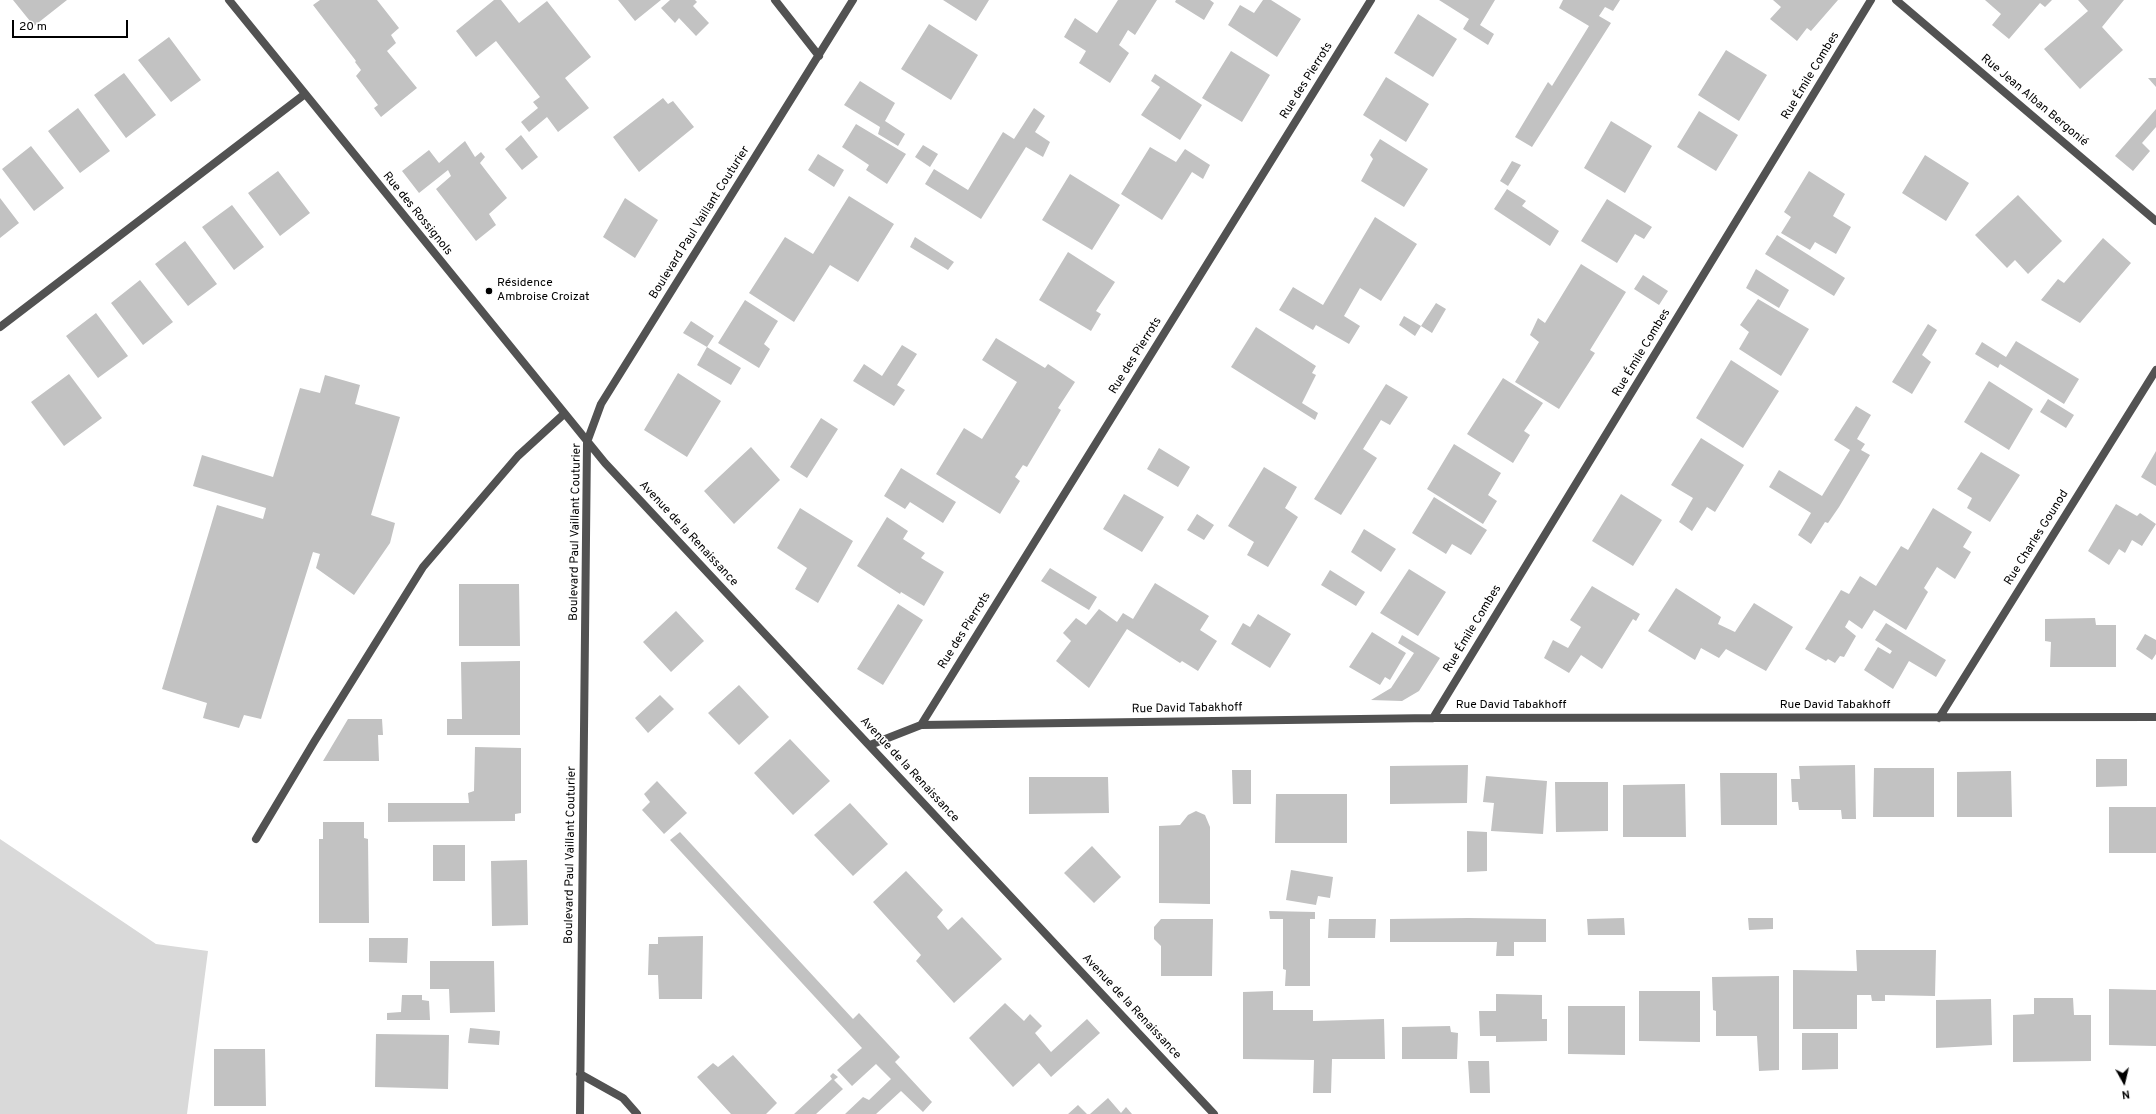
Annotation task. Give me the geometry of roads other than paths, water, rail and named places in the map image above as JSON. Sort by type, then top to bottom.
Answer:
[{"type":"street","name":"Rue des Rossignols","points":[[229,0],[587,442]]},
{"type":"street","points":[[775,0],[819,56]]},
{"type":"street","name":"Boulevard Paul Vaillant Couturier","points":[[580,1114],[587,442],[601,404],[853,0]]},
{"type":"street","name":"Rue des Pierrots","points":[[921,725],[1371,0]]},
{"type":"street","name":"Rue Émile Combes","points":[[1433,718],[1871,0]]},
{"type":"street","name":"Rue Jean Alban Bergonié","points":[[1896,0],[2156,221]]},
{"type":"street","points":[[0,327],[305,94]]},
{"type":"street","name":"Rue Charles Gounod","points":[[1939,718],[2156,370]]},
{"type":"street","points":[[256,839],[314,742],[424,567],[518,456],[564,414]]},
{"type":"street","name":"Avenue de la Renaissance","points":[[587,442],[1214,1114]]},
{"type":"street","name":"Rue David Tabakhoff","points":[[870,746],[921,725],[1433,718],[2156,717]]},
{"type":"street","points":[[580,1074],[623,1098],[637,1114]]},
{"type":"place","name":"Résidence Ambroise Croizat","points":[[489,291]]}]
